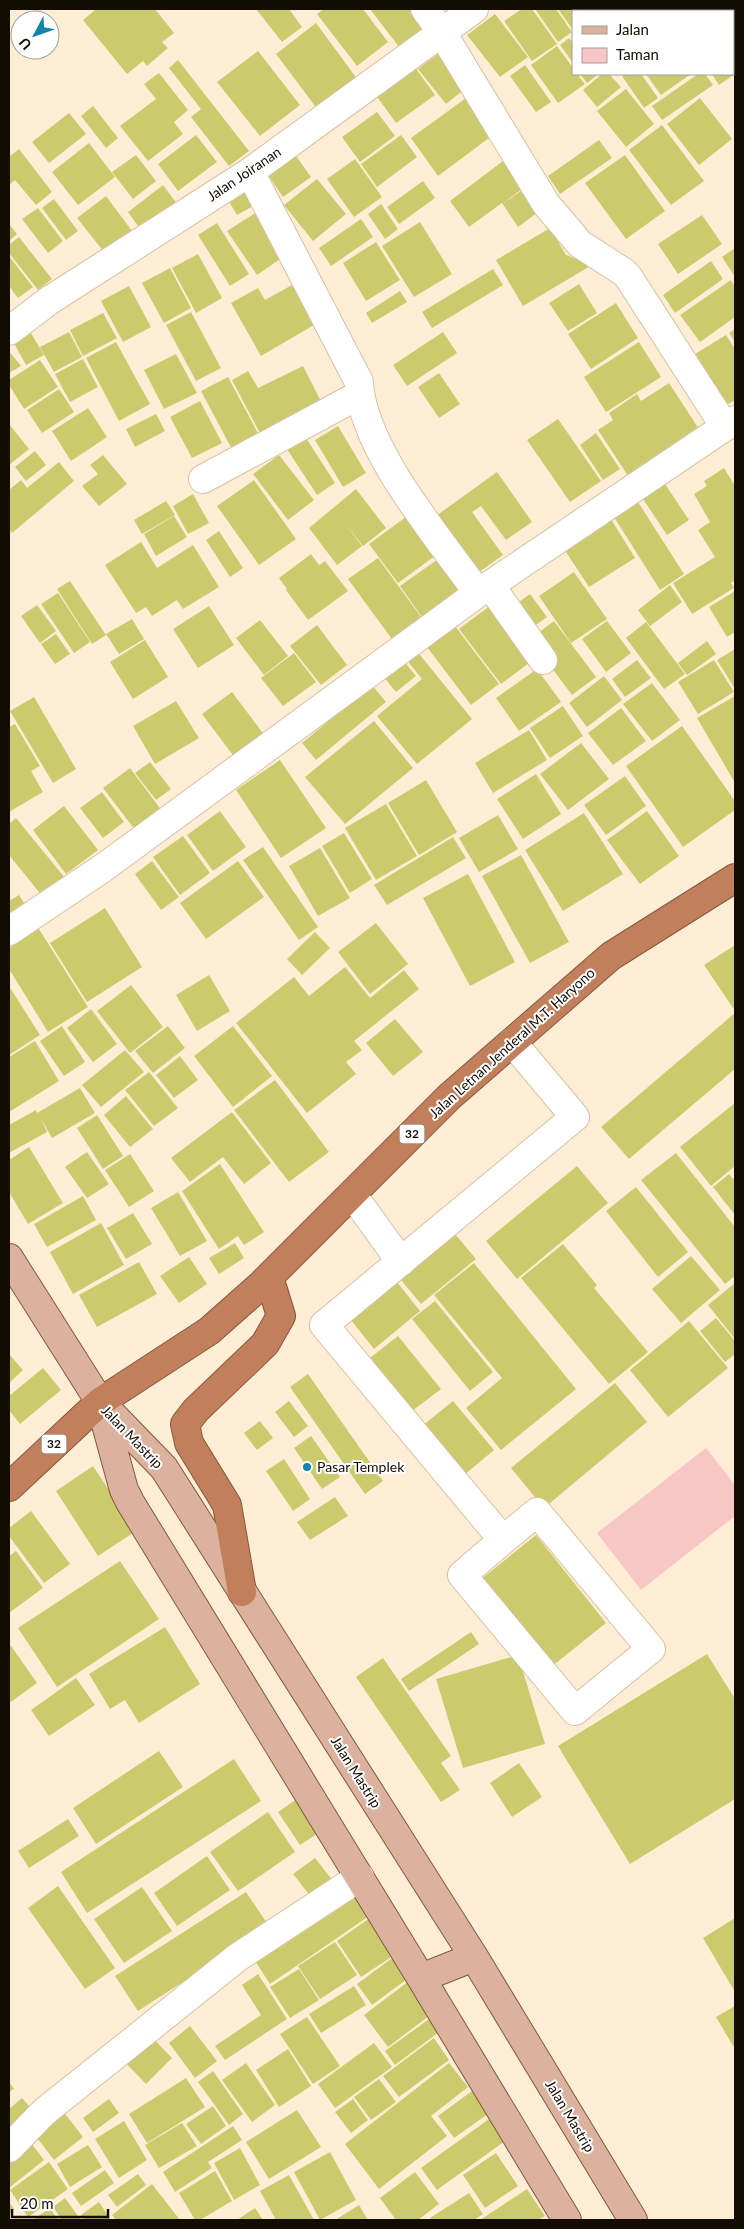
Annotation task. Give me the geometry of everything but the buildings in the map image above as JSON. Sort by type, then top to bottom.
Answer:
[{"type":"highway","name":"Jalan Letnan Jenderal M.T. Haryono","points":[[100,1402],[209,1331],[269,1277],[449,1097],[611,956],[735,878]]},
{"type":"highway","points":[[242,1592],[227,1505],[189,1443],[185,1424],[196,1410],[265,1344],[281,1316],[269,1277]]},
{"type":"highway","name":"32","points":[[9,1487],[100,1402]]},
{"type":"main road","points":[[9,1258],[100,1402]]},
{"type":"main road","name":"Jalan Mastrip","points":[[100,1402],[164,1468],[474,1957],[633,2220]]},
{"type":"main road","name":"Jalan Mastrip","points":[[100,1402],[124,1490],[130,1502],[360,1877],[567,2220]]},
{"type":"main road","points":[[421,1978],[474,1957]]},
{"type":"street","points":[[9,931],[103,868],[484,589],[730,424],[625,273],[580,244],[546,204],[442,31],[426,9]]},
{"type":"street","name":"Jalan Joiranan","points":[[9,331],[50,300],[250,172],[474,9]]},
{"type":"street","points":[[250,172],[359,382],[359,395],[363,413],[396,478],[543,660]]},
{"type":"street","points":[[203,479],[359,395]]},
{"type":"street","points":[[503,1540],[324,1325],[575,1117],[512,1042]]},
{"type":"street","points":[[352,1194],[401,1262]]},
{"type":"street","points":[[537,1512],[650,1649],[575,1711],[462,1575],[503,1540],[537,1512]]},
{"type":"street","points":[[9,2148],[44,2112],[238,1957],[360,1877]]},
{"type":"green space","points":[[706,1448],[735,1485],[735,1516],[641,1590],[597,1533]]},
{"type":"place","name":"Pasar Templek","points":[[307,1467]]}]
